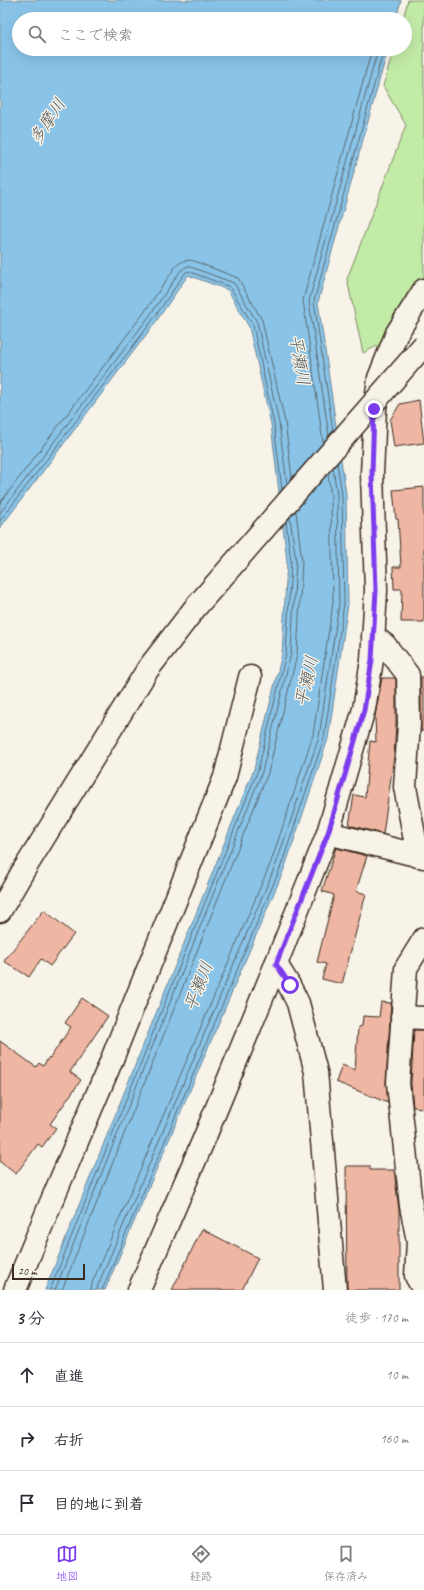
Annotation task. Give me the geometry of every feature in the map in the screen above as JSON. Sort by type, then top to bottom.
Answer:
[{"type":"street","points":[[138,1290],[204,1139],[328,833],[364,710],[372,660],[376,590],[372,474],[374,409],[379,378],[397,333],[424,290]]},
{"type":"street","points":[[0,910],[148,669],[195,608],[424,345]]},
{"type":"street","points":[[328,833],[421,857],[405,787],[410,723],[408,676],[385,645],[373,636]]},
{"type":"street","points":[[15,1290],[108,1069],[225,777],[250,676]]},
{"type":"street","points":[[424,939],[406,968],[398,1082],[411,1206],[418,1241],[416,1276],[424,1290]]},
{"type":"street","points":[[276,964],[290,985],[298,1003],[316,1072],[335,1290]]},
{"type":"street","points":[[402,1017],[424,1018]]},
{"type":"green space","points":[[408,0],[424,0],[424,301],[387,341],[363,353],[347,279],[406,125],[383,86],[392,56],[412,56],[412,12],[405,12]]},
{"type":"water","points":[[0,0],[401,0],[398,12],[12,12],[12,56],[386,56],[318,302],[346,494],[348,604],[328,739],[285,867],[105,1290],[45,1290],[254,769],[282,654],[287,561],[271,424],[249,327],[228,290],[188,275],[155,323],[0,528]]},
{"type":"building","points":[[419,400],[424,443],[394,447],[390,420],[400,404]]},
{"type":"building","points":[[424,487],[424,622],[401,622],[402,589],[394,589],[393,567],[401,567],[398,519],[396,519],[393,490]]},
{"type":"building","points":[[421,677],[424,677],[424,731],[421,731]]},
{"type":"building","points":[[382,678],[396,679],[394,756],[383,834],[349,825],[354,795],[365,797],[370,741],[376,742],[375,716]]},
{"type":"building","points":[[336,848],[367,856],[356,891],[366,894],[342,984],[322,979],[326,964],[317,962],[334,895],[322,891]]},
{"type":"building","points":[[44,910],[74,934],[50,966],[41,959],[29,977],[4,961]]},
{"type":"building","points":[[82,998],[108,1016],[70,1072],[81,1080],[50,1124],[56,1128],[42,1147],[38,1144],[16,1174],[0,1162],[0,1041],[36,1067],[39,1063],[43,1066],[71,1027],[65,1023]]},
{"type":"building","points":[[381,1002],[391,1003],[386,1082],[388,1103],[336,1082],[342,1065],[355,1070],[358,1027],[362,1026],[363,1016],[379,1017]]},
{"type":"building","points":[[414,1030],[424,1030],[424,1108],[413,1107],[411,1083]]},
{"type":"building","points":[[346,1166],[370,1166],[370,1170],[394,1170],[399,1210],[399,1290],[347,1290]]},
{"type":"building","points":[[202,1229],[258,1258],[242,1290],[172,1290]]},
{"type":"route","points":[[290,985],[276,964],[328,833],[364,710],[372,660],[376,590],[372,474],[374,409]]},
{"type":"water label","name":"多摩川","points":[[47,121]]},
{"type":"water label","name":"平瀬川","points":[[300,360]]},
{"type":"water label","name":"平瀬川","points":[[306,681]]},
{"type":"water label","name":"平瀬川","points":[[198,986]]}]
